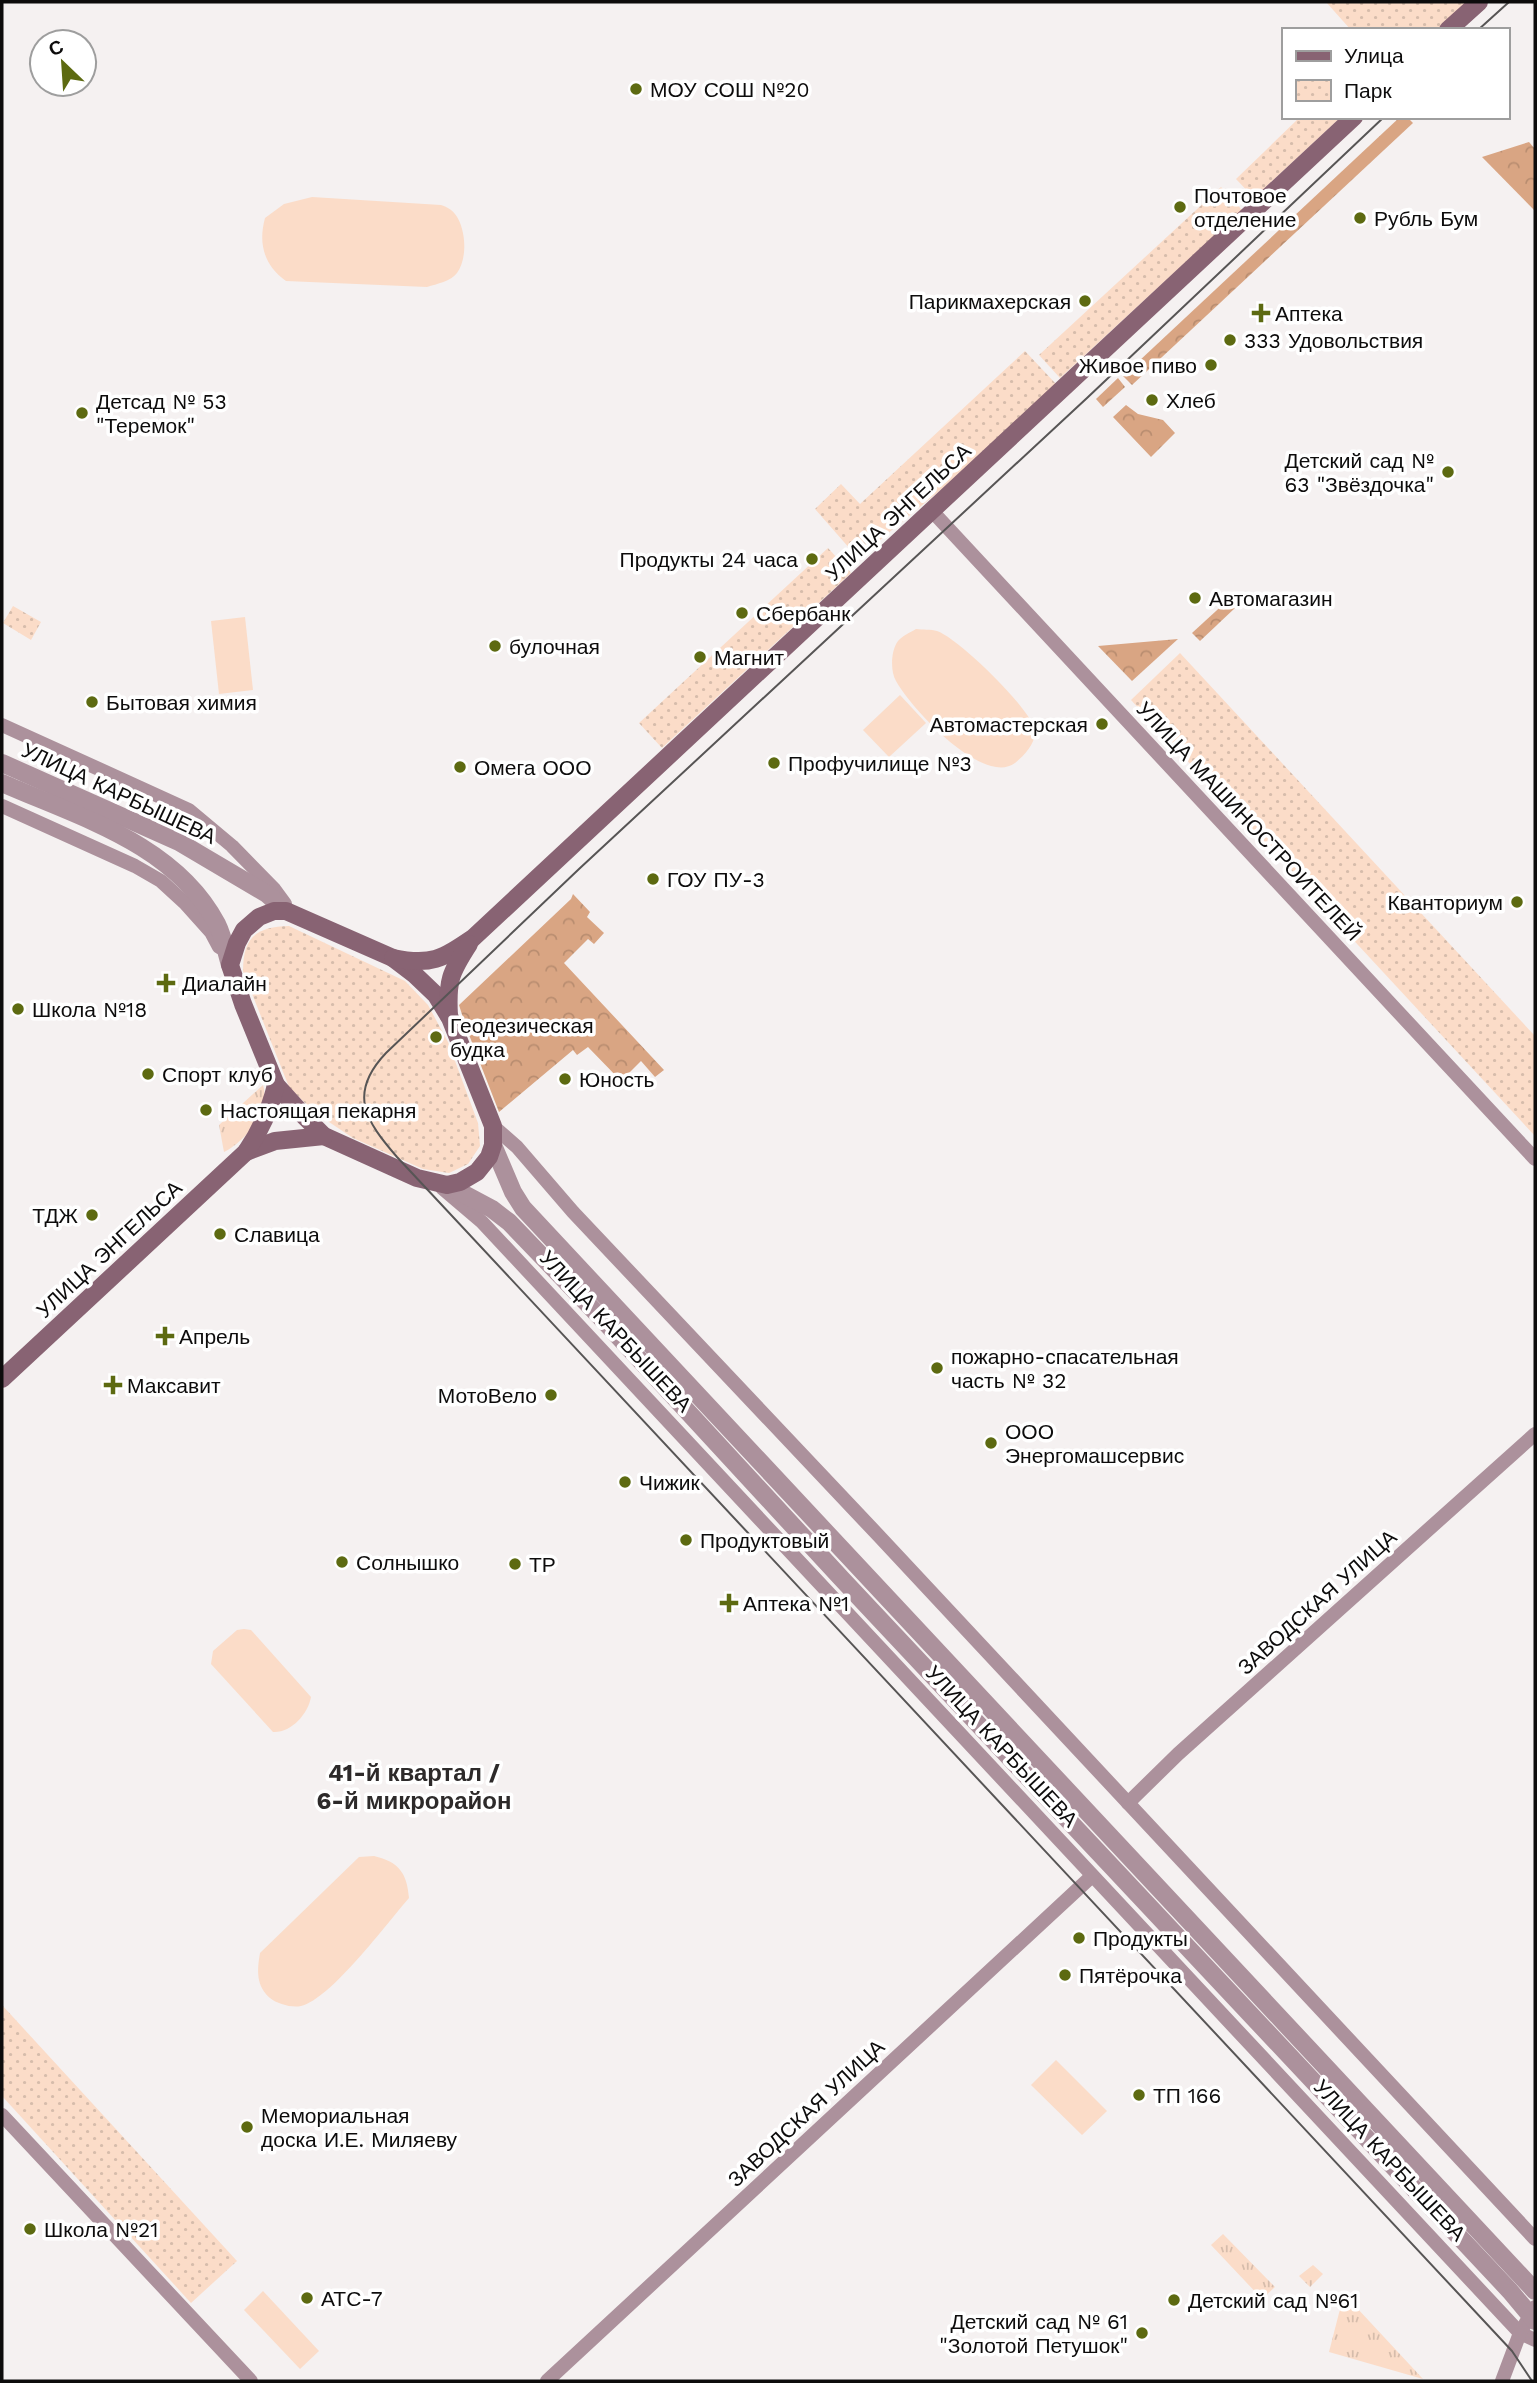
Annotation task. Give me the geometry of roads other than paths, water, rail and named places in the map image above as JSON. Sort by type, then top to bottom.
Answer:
[{"type":"main road","points":[[1450,28],[1479,2]]},
{"type":"main road","name":"УЛИЦА ЭНГЕЛЬСА","points":[[393,958],[418,963],[431,961],[473,939],[1352,119]]},
{"type":"main road","points":[[230,965],[244,930],[259,917],[274,911],[289,913]]},
{"type":"main road","name":"УЛИЦА КАРБЫШЕВА","points":[[289,913],[393,958],[436,995],[450,1018],[494,1126],[493,1145]]},
{"type":"main road","name":"УЛИЦА ЭНГЕЛЬСА","points":[[450,1018],[450,978],[453,968],[473,939]]},
{"type":"main road","name":"УЛИЦА КАРБЫШЕВА","points":[[230,965],[276,1085],[324,1136],[416,1178],[441,1184]]},
{"type":"main road","name":"УЛИЦА ЭНГЕЛЬСА","points":[[2,1379],[246,1152],[270,1109],[276,1085]]},
{"type":"main road","name":"УЛИЦА ЭНГЕЛЬСА","points":[[246,1152],[275,1141],[324,1136]]},
{"type":"main road","points":[[441,1184],[460,1182],[477,1172],[489,1157],[493,1145]]},
{"type":"street","name":"УЛИЦА МАШИНОСТРОИТЕЛЕЙ","points":[[932,511],[1535,1159]]},
{"type":"street","name":"УЛИЦА КАРБЫШЕВА","points":[[2,725],[189,810],[232,846],[274,889],[289,913]]},
{"type":"street","name":"УЛИЦА КАРБЫШЕВА","points":[[2,763],[179,842],[267,894],[289,913]]},
{"type":"street","name":"УЛИЦА КАРБЫШЕВА","points":[[2,783],[131,840],[167,863],[194,890],[217,925],[230,965]]},
{"type":"street","name":"УЛИЦА КАРБЫШЕВА","points":[[2,806],[135,866],[161,881],[211,932],[230,965]]},
{"type":"street","name":"УЛИЦА КАРБЫШЕВА","points":[[494,1126],[517,1147],[573,1212],[1535,2239]]},
{"type":"street","name":"УЛИЦА КАРБЫШЕВА","points":[[493,1145],[513,1192],[523,1208],[1535,2291]]},
{"type":"street","name":"УЛИЦА КАРБЫШЕВА","points":[[441,1184],[482,1222],[1520,2333],[1535,2340]]},
{"type":"street","name":"УЛИЦА КАРБЫШЕВА","points":[[441,1184],[492,1209],[509,1222],[606,1322],[1533,2314]]},
{"type":"street","name":"ЗАВОДСКАЯ УЛИЦА","points":[[1129,1803],[1178,1754],[1535,1434]]},
{"type":"street","name":"ЗАВОДСКАЯ УЛИЦА","points":[[547,2381],[1092,1876]]},
{"type":"street","points":[[2,2115],[251,2381]]},
{"type":"street","points":[[1502,2381],[1520,2333],[1533,2314]]},
{"type":"tram line","points":[[1480,28],[1509,2]]},
{"type":"tram line","points":[[1382,119],[1087,398],[579,869],[386,1053],[367,1081],[364,1094],[370,1119],[397,1157],[1512,2351],[1532,2381]]},
{"type":"place","name":"МОУ СОШ №20","points":[[636,89]]},
{"type":"place","name":"Почтовое отделение","points":[[1180,207]]},
{"type":"place","name":"Рубль Бум","points":[[1360,218]]},
{"type":"place","name":"Парикмахерская","points":[[1085,301]]},
{"type":"place","name":"Аптека","points":[[1261,313]]},
{"type":"place","name":"333 Удовольствия","points":[[1230,340]]},
{"type":"place","name":"Живое пиво","points":[[1211,365]]},
{"type":"place","name":"Хлеб","points":[[1152,400]]},
{"type":"place","name":"Детсад № 53 \"Теремок\"","points":[[82,413]]},
{"type":"place","name":"Детский сад № 63 \"Звёздочка\"","points":[[1448,472]]},
{"type":"place","name":"Продукты 24 часа","points":[[812,559]]},
{"type":"place","name":"Автомагазин","points":[[1195,598]]},
{"type":"place","name":"Сбербанк","points":[[742,613]]},
{"type":"place","name":"булочная","points":[[495,646]]},
{"type":"place","name":"Магнит","points":[[700,657]]},
{"type":"place","name":"Бытовая химия","points":[[92,702]]},
{"type":"place","name":"Автомастерская","points":[[1102,724]]},
{"type":"place","name":"Профучилище №3","points":[[774,763]]},
{"type":"place","name":"Омега ООО","points":[[460,767]]},
{"type":"place","name":"ГОУ ПУ-3","points":[[653,879]]},
{"type":"place","name":"Кванториум","points":[[1517,902]]},
{"type":"place","name":"Диалайн","points":[[166,983]]},
{"type":"place","name":"Школа №18","points":[[18,1009]]},
{"type":"place","name":"Геодезическая будка","points":[[436,1037]]},
{"type":"place","name":"Спорт клуб","points":[[148,1074]]},
{"type":"place","name":"Юность","points":[[565,1079]]},
{"type":"place","name":"Настоящая пекарня","points":[[206,1110]]},
{"type":"place","name":"ТДЖ","points":[[92,1215]]},
{"type":"place","name":"Славица","points":[[220,1234]]},
{"type":"place","name":"Апрель","points":[[165,1336]]},
{"type":"place","name":"пожарно-спасательная часть № 32","points":[[937,1368]]},
{"type":"place","name":"Максавит","points":[[113,1385]]},
{"type":"place","name":"МотоВело","points":[[551,1395]]},
{"type":"place","name":"ООО Энергомашсервис","points":[[991,1443]]},
{"type":"place","name":"Чижик","points":[[625,1482]]},
{"type":"place","name":"Продуктовый","points":[[686,1540]]},
{"type":"place","name":"Солнышко","points":[[342,1562]]},
{"type":"place","name":"ТР","points":[[515,1564]]},
{"type":"place","name":"Аптека №1","points":[[729,1603]]},
{"type":"place","name":"Продукты","points":[[1079,1938]]},
{"type":"place","name":"Пятёрочка","points":[[1065,1975]]},
{"type":"place","name":"ТП 166","points":[[1139,2095]]},
{"type":"place","name":"Мемориальная доска И.Е. Миляеву","points":[[247,2127]]},
{"type":"place","name":"Школа №21","points":[[30,2229]]},
{"type":"place","name":"АТС-7","points":[[307,2298]]},
{"type":"place","name":"Детский сад №61","points":[[1174,2300]]},
{"type":"place","name":"Детский сад № 61 \"Золотой Петушок\"","points":[[1142,2333]]},
{"type":"district","name":"41-й квартал / 6-й микрорайон","points":[[414,1787]]}]
